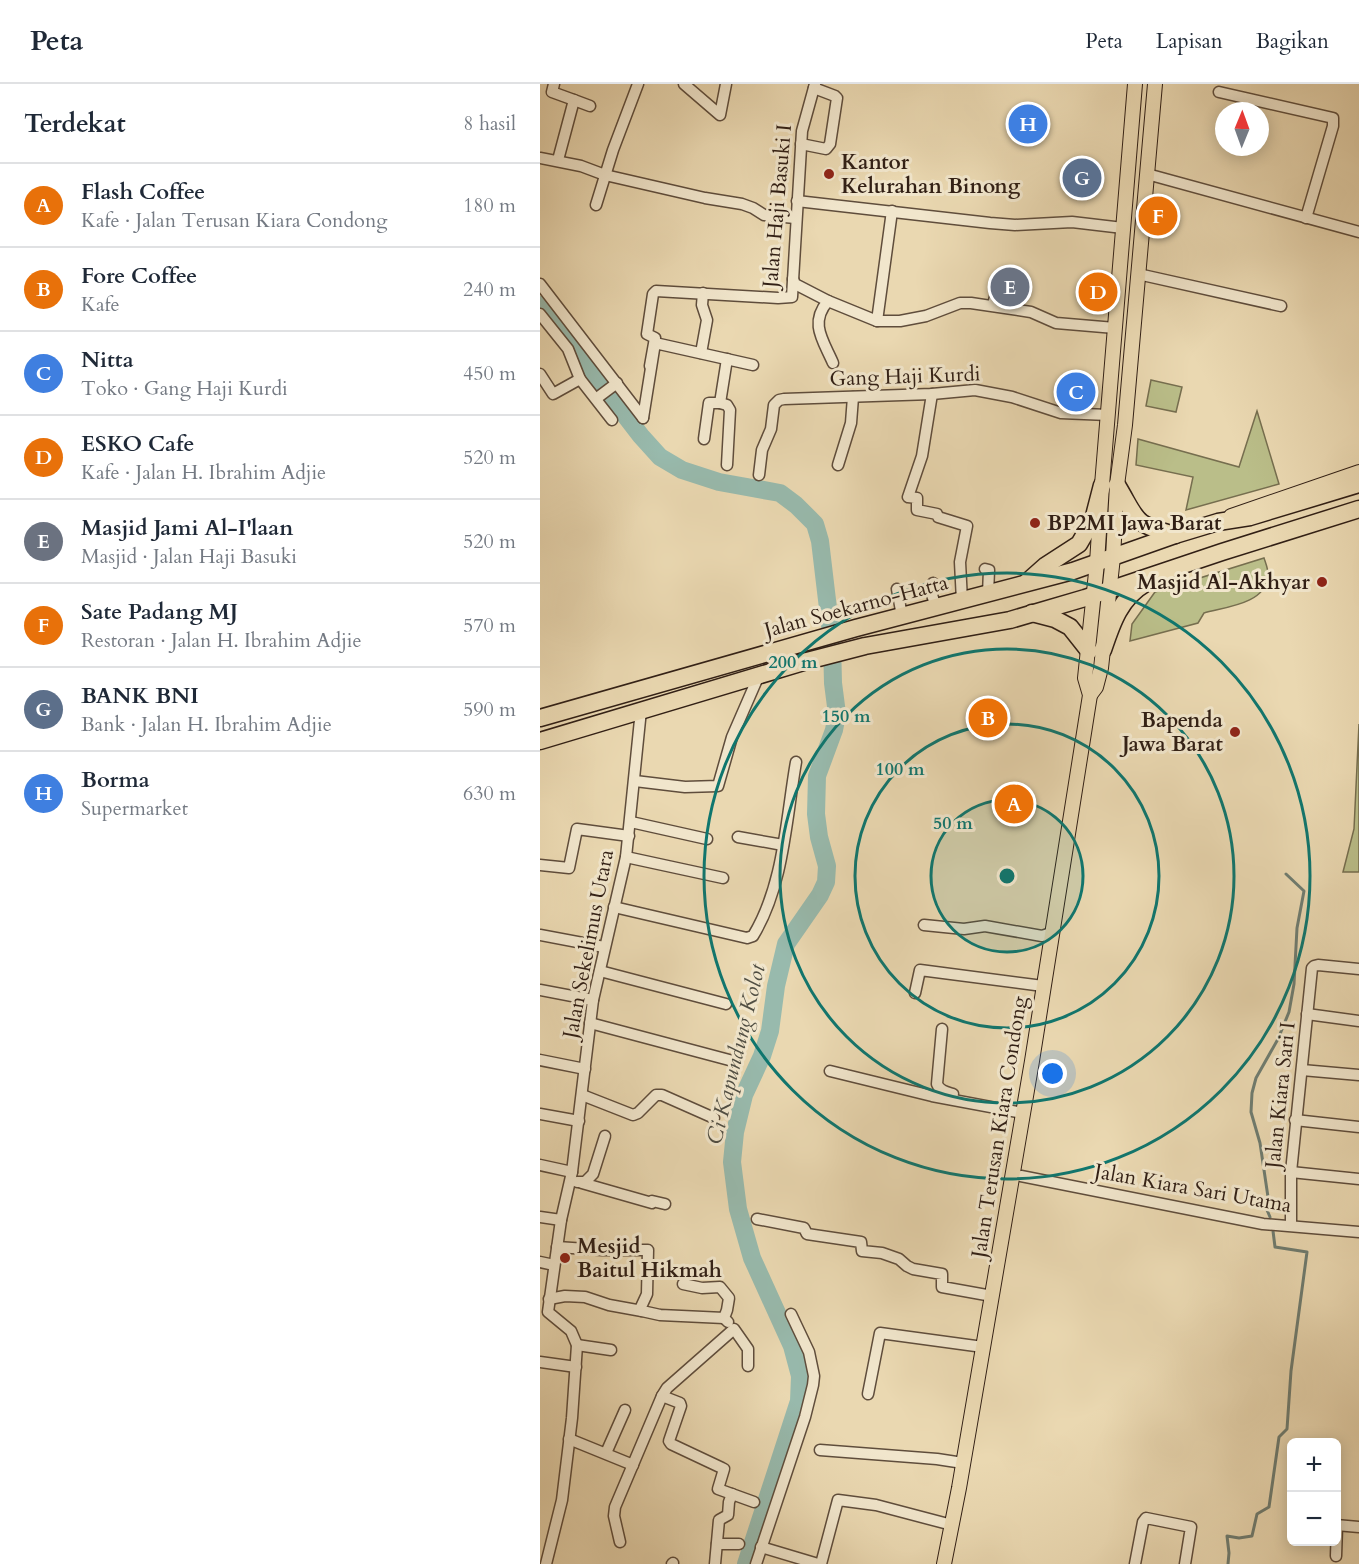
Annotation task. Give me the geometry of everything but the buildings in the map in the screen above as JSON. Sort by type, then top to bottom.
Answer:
[{"type":"highway","name":"Jalan Soekarno-Hatta","points":[[540,718],[805,642],[1024,584],[1218,522],[1250,517],[1359,484]]},
{"type":"highway","points":[[1024,584],[1045,566],[1079,544],[1110,485],[1137,520],[1154,530],[1175,535]]},
{"type":"highway","points":[[1031,612],[1055,619],[1070,627],[1096,650],[1124,602],[1139,588],[1182,566],[1359,509]]},
{"type":"highway","name":"Jalan Soekarno-Hatta","points":[[540,741],[807,661],[862,647],[975,627],[1102,593],[1182,566]]},
{"type":"main road","points":[[1110,485],[1108,415],[1135,84]]},
{"type":"main road","points":[[1110,485],[1138,274],[1155,84]]},
{"type":"main road","points":[[1218,522],[1245,510],[1359,472]]},
{"type":"main road","name":"Jalan Terusan Kiara Condong","points":[[944,1564],[984,1347],[1090,695],[1098,680],[1096,650],[1110,485]]},
{"type":"main road","points":[[1222,552],[1253,548],[1359,515]]},
{"type":"street","points":[[554,84],[552,92],[590,106]]},
{"type":"street","points":[[596,205],[638,84]]},
{"type":"street","points":[[684,84],[720,115],[726,84]]},
{"type":"street","points":[[801,144],[826,149],[830,144],[837,98],[815,86]]},
{"type":"street","name":"Jalan Haji Basuki I","points":[[650,366],[654,338],[647,334],[653,294],[660,291],[790,298],[801,144],[805,117],[815,86]]},
{"type":"street","points":[[1220,92],[1333,118],[1334,124],[1306,218]]},
{"type":"street","points":[[558,160],[574,100]]},
{"type":"street","points":[[540,158],[581,166],[605,175],[742,204],[764,215],[795,218]]},
{"type":"street","points":[[1147,174],[1359,232]]},
{"type":"street","points":[[797,201],[1006,225],[1072,222],[1123,228]]},
{"type":"street","points":[[878,321],[892,211]]},
{"type":"street","points":[[1138,274],[1281,306]]},
{"type":"street","points":[[793,279],[795,284],[828,301],[878,321],[900,321],[926,316],[960,303],[993,305],[1031,312],[1056,323],[1115,328]]},
{"type":"street","points":[[993,305],[999,280]]},
{"type":"street","points":[[540,284],[643,418],[655,343],[753,365]]},
{"type":"street","points":[[701,353],[707,320],[702,305],[703,294]]},
{"type":"street","points":[[828,301],[819,313],[818,325],[833,363]]},
{"type":"street","points":[[540,314],[568,349],[580,378],[598,397],[612,420]]},
{"type":"street","points":[[720,403],[727,359]]},
{"type":"street","points":[[540,374],[552,394],[580,378]]},
{"type":"street","points":[[598,397],[615,384]]},
{"type":"street","name":"Gang Haji Kurdi","points":[[759,475],[762,450],[771,429],[776,402],[784,399],[932,394],[975,390],[1012,397],[1061,413],[1108,415]]},
{"type":"street","points":[[932,394],[922,456],[908,496],[917,498],[917,510],[937,514],[938,517],[968,526],[960,562],[962,601]]},
{"type":"street","points":[[838,465],[851,423],[853,397]]},
{"type":"street","points":[[704,439],[709,403],[727,405],[730,410],[727,465]]},
{"type":"street","points":[[985,569],[989,570],[988,594]]},
{"type":"street","points":[[933,583],[932,594],[936,608]]},
{"type":"street","points":[[897,589],[902,616]]},
{"type":"street","points":[[635,782],[685,787],[718,786],[732,736],[759,675]]},
{"type":"street","name":"Jalan Sekelimus Utara","points":[[577,1345],[571,1331],[544,1312],[549,1299],[561,1220],[571,1176],[593,1000],[626,857],[642,710]]},
{"type":"street","points":[[614,907],[747,938],[753,936],[777,879],[796,762]]},
{"type":"street","points":[[631,822],[707,838]]},
{"type":"street","points":[[540,865],[569,868],[577,829],[629,836]]},
{"type":"street","points":[[738,837],[783,845]]},
{"type":"street","points":[[626,857],[723,878]]},
{"type":"street","points":[[924,925],[964,929],[985,926],[1042,936],[1051,933]]},
{"type":"street","points":[[540,935],[604,947]]},
{"type":"street","name":"Jalan Kiara Sari I","points":[[1291,1225],[1291,1172],[1295,1120],[1312,968],[1318,965],[1359,969]]},
{"type":"street","points":[[915,993],[920,970],[1043,986]]},
{"type":"street","points":[[600,971],[726,1004]]},
{"type":"street","points":[[540,990],[593,1000]]},
{"type":"street","points":[[1307,1014],[1359,1021]]},
{"type":"street","points":[[590,1023],[733,1061]]},
{"type":"street","points":[[942,1029],[938,1088],[944,1092],[1023,1111]]},
{"type":"street","points":[[540,1060],[585,1069]]},
{"type":"street","points":[[1302,1070],[1359,1076]]},
{"type":"street","points":[[831,1071],[932,1096],[1023,1111]]},
{"type":"street","points":[[582,1095],[633,1115],[656,1095],[662,1095],[714,1118]]},
{"type":"street","points":[[540,1114],[579,1121]]},
{"type":"street","points":[[1295,1120],[1359,1127]]},
{"type":"street","points":[[582,1183],[593,1174],[604,1136]]},
{"type":"street","points":[[540,1166],[571,1176],[582,1183],[631,1198],[665,1204]]},
{"type":"street","points":[[1291,1172],[1359,1179]]},
{"type":"street","name":"Jalan Kiara Sari Utama","points":[[1022,1176],[1263,1224],[1359,1232]]},
{"type":"street","points":[[540,1217],[561,1220]]},
{"type":"street","points":[[757,1219],[804,1228],[807,1234],[861,1242],[862,1251],[882,1253],[899,1259],[913,1269],[942,1274],[942,1287],[992,1296]]},
{"type":"street","points":[[557,1247],[648,1250],[647,1294],[641,1307],[642,1311]]},
{"type":"street","points":[[540,1262],[554,1265]]},
{"type":"street","points":[[683,1284],[702,1288],[720,1287],[729,1298],[728,1310],[724,1318]]},
{"type":"street","points":[[549,1299],[565,1296],[585,1297],[609,1305],[660,1315],[724,1318],[748,1348],[748,1366]]},
{"type":"street","points":[[756,1564],[805,1417],[813,1385],[814,1376],[808,1352],[791,1314]]},
{"type":"street","points":[[620,1542],[614,1516],[615,1508],[662,1396],[734,1329]]},
{"type":"street","points":[[868,1394],[880,1333],[984,1347]]},
{"type":"street","points":[[546,1564],[562,1500],[577,1345],[610,1350]]},
{"type":"street","points":[[540,1362],[576,1367]]},
{"type":"street","points":[[662,1396],[680,1403],[681,1406],[670,1444],[724,1469],[717,1488],[754,1503]]},
{"type":"street","points":[[606,1454],[625,1410]]},
{"type":"street","points":[[569,1439],[633,1465]]},
{"type":"street","points":[[820,1450],[963,1463]]},
{"type":"street","points":[[715,1564],[719,1520],[728,1515],[732,1494]]},
{"type":"street","points":[[761,1547],[820,1564],[838,1500],[876,1505],[952,1525]]},
{"type":"street","points":[[1136,1564],[1146,1518],[1191,1527],[1185,1564]]},
{"type":"street","points":[[1341,1525],[1359,1527]]},
{"type":"street","points":[[717,1544],[739,1544]]},
{"type":"street","points":[[1336,1546],[1336,1556]]},
{"type":"green space","points":[[1151,380],[1182,387],[1176,412],[1146,406]]},
{"type":"green space","points":[[1257,411],[1279,484],[1186,510],[1193,477],[1136,465],[1138,439],[1239,467]]},
{"type":"green space","points":[[1264,558],[1268,577],[1260,593],[1252,599],[1204,613],[1198,623],[1130,641],[1132,624],[1155,592]]},
{"type":"green space","points":[[1359,724],[1359,872],[1343,872],[1354,829]]},
{"type":"waterway","name":"Ci Kapundung Kolot","points":[[540,305],[641,436],[660,457],[682,470],[719,482],[780,493],[815,524],[820,541],[832,642],[833,683],[837,714],[834,730],[817,776],[816,814],[819,837],[827,866],[826,882],[820,895],[786,944],[776,986],[770,1031],[762,1056],[744,1095],[735,1132],[732,1162],[738,1209],[752,1258],[792,1346],[800,1376],[799,1401],[746,1564]]},
{"type":"waterway","points":[[1270,1217],[1267,1210],[1268,1197],[1260,1143],[1251,1112],[1256,1078],[1278,1039],[1289,1012],[1294,984],[1297,928],[1304,891],[1286,874]]},
{"type":"waterway","points":[[1228,1564],[1227,1536],[1239,1538],[1252,1536],[1257,1514],[1269,1507],[1279,1437],[1287,1429],[1291,1371],[1307,1252],[1275,1247],[1273,1231]]},
{"type":"place","name":"Borma","points":[[1028,124]]},
{"type":"place","name":"Kantor Kelurahan Binong","points":[[829,174]]},
{"type":"place","name":"BANK BNI","points":[[1082,178]]},
{"type":"place","name":"Sate Padang MJ","points":[[1158,216]]},
{"type":"place","name":"Masjid Jami Al-I'laan","points":[[1010,287]]},
{"type":"place","name":"ESKO Cafe","points":[[1098,292]]},
{"type":"place","name":"Nitta","points":[[1076,392]]},
{"type":"place","name":"BP2MI Jawa Barat","points":[[1035,523]]},
{"type":"place","name":"Masjid Al-Akhyar","points":[[1322,582]]},
{"type":"place","name":"Fore Coffee","points":[[988,718]]},
{"type":"place","name":"Bapenda Jawa Barat","points":[[1235,732]]},
{"type":"place","name":"Flash Coffee","points":[[1014,804]]},
{"type":"place","name":"Mesjid Baitul Hikmah","points":[[565,1258]]}]
